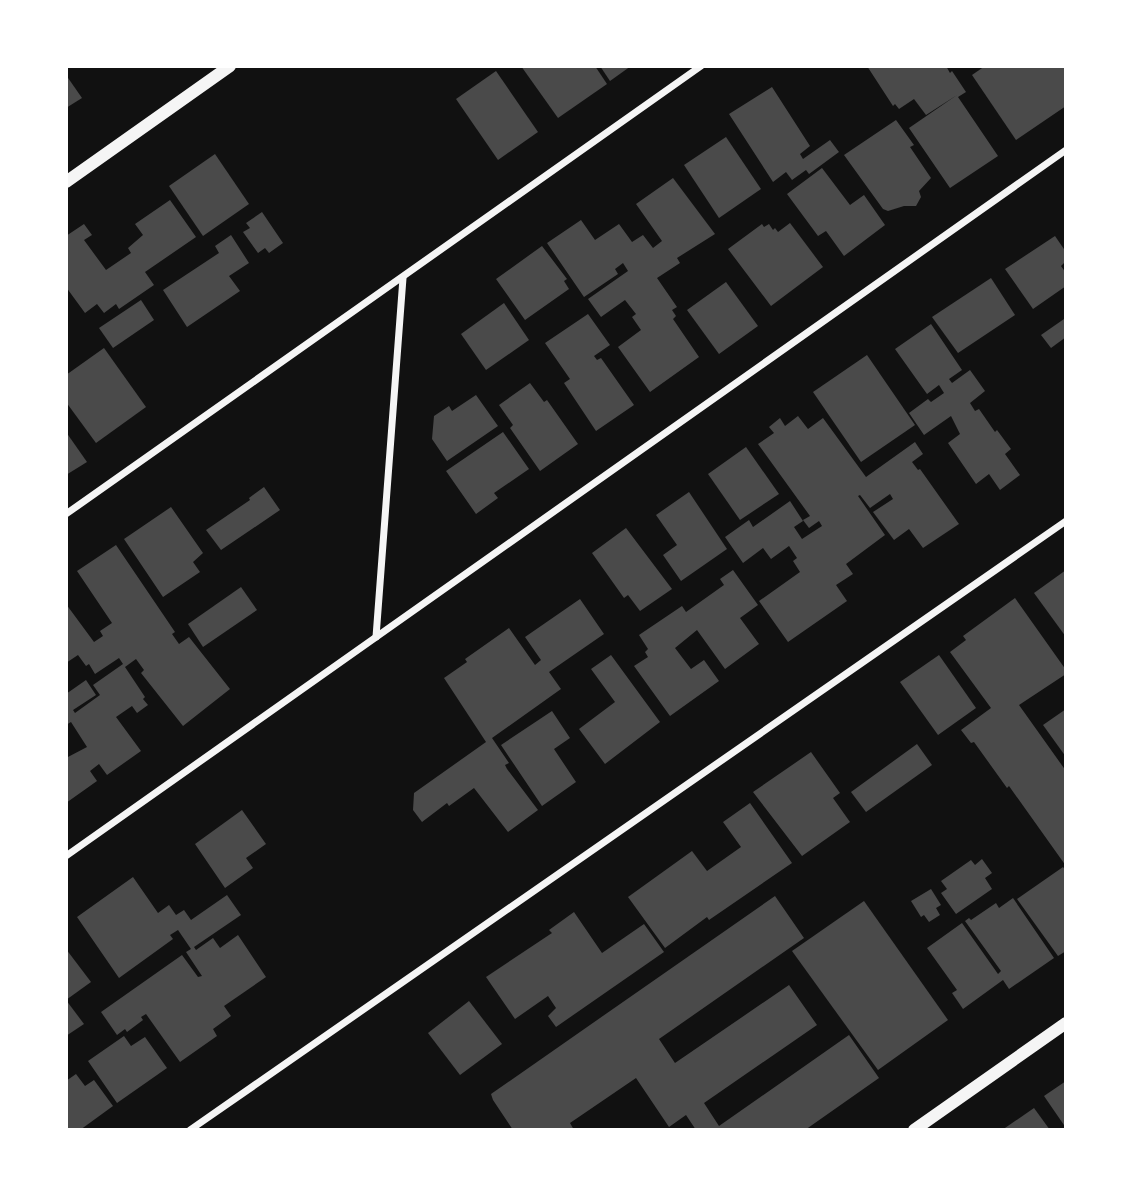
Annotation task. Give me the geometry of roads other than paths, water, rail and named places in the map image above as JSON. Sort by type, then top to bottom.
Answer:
[{"type":"street","points":[[66,182],[230,66]]},
{"type":"street","points":[[66,514],[701,66]]},
{"type":"street","points":[[66,856],[1066,150]]},
{"type":"street","points":[[376,637],[403,278]]},
{"type":"street","points":[[190,1129],[1066,521]]},
{"type":"street","points":[[914,1129],[1066,1023]]}]
